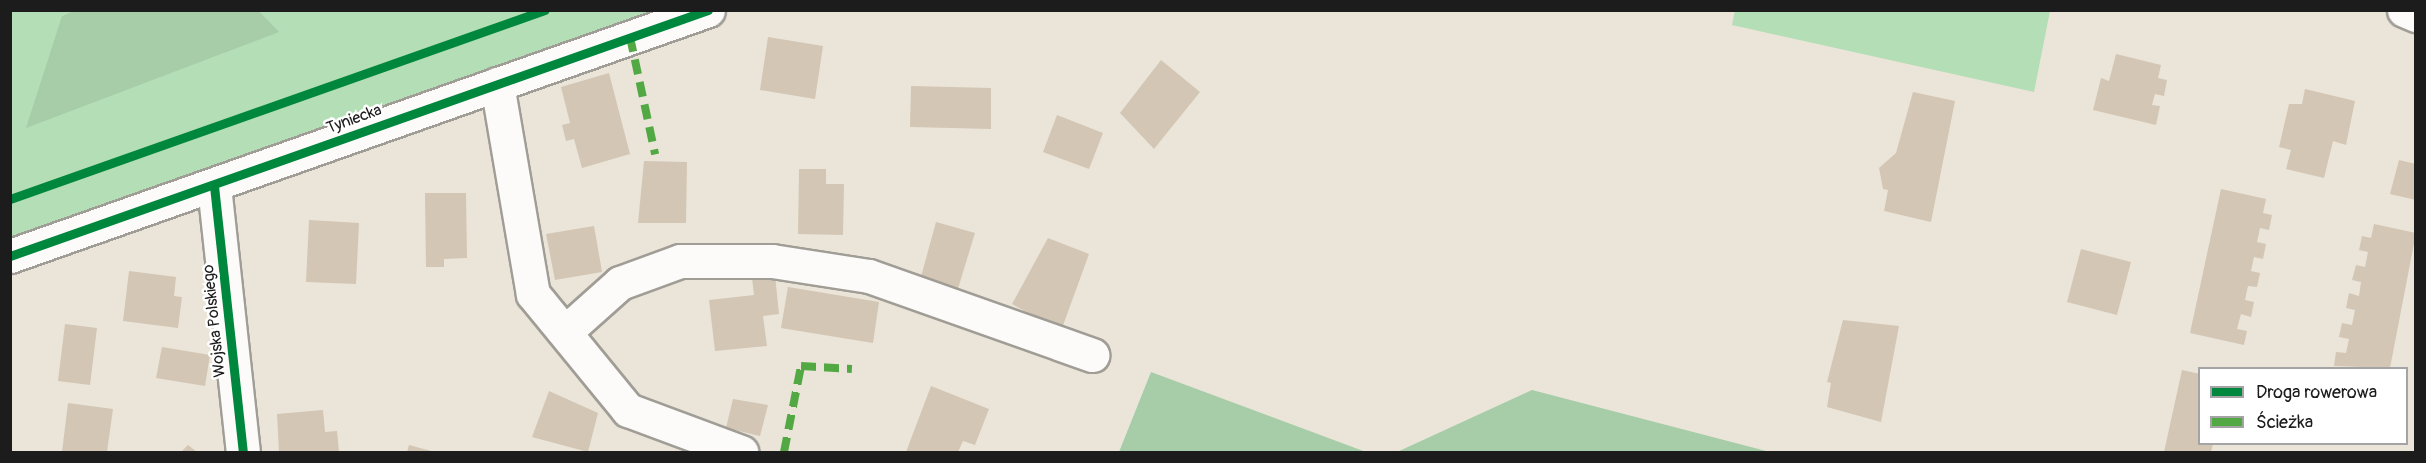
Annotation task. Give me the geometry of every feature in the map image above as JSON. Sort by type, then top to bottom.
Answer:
[{"type":"street","name":"Tyniecka","points":[[10,256],[708,10]]},
{"type":"street","points":[[2404,10],[2415,15]]},
{"type":"street","points":[[496,84],[533,294],[628,410],[741,453]]},
{"type":"street","name":"Wojska Polskiego","points":[[214,186],[243,453]]},
{"type":"street","points":[[565,332],[620,283],[680,261],[772,261],[869,276],[1092,355]]},
{"type":"path","points":[[10,199],[545,10]]},
{"type":"green space","points":[[1735,10],[2050,11],[2034,92],[1732,25]]},
{"type":"green space","points":[[10,11],[73,11],[62,16],[278,32],[259,11],[667,11],[11,239]]},
{"type":"green space","points":[[73,11],[259,11],[279,32],[26,128],[62,16]]},
{"type":"green space","points":[[1151,372],[1366,452],[1119,452]]},
{"type":"green space","points":[[1532,390],[1770,452],[1397,452]]},
{"type":"building","points":[[768,37],[823,46],[815,99],[760,90]]},
{"type":"building","points":[[2116,54],[2161,65],[2158,78],[2167,80],[2164,96],[2155,94],[2152,105],[2160,106],[2156,125],[2093,110],[2101,78],[2109,81]]},
{"type":"building","points":[[1161,60],[1200,92],[1154,149],[1120,113]]},
{"type":"building","points":[[609,73],[630,154],[582,168],[574,139],[566,141],[562,125],[570,123],[561,87]]},
{"type":"building","points":[[911,86],[991,88],[991,129],[910,127]]},
{"type":"building","points":[[2305,89],[2355,101],[2346,145],[2333,141],[2324,178],[2286,169],[2291,150],[2279,147],[2289,104],[2302,104]]},
{"type":"building","points":[[1913,92],[1955,101],[1931,222],[1884,211],[1888,190],[1883,189],[1879,168],[1896,153]]},
{"type":"building","points":[[1057,115],[1103,133],[1089,169],[1043,152]]},
{"type":"building","points":[[2399,160],[2416,164],[2416,200],[2390,194]]},
{"type":"building","points":[[644,161],[687,162],[686,223],[638,223]]},
{"type":"building","points":[[799,169],[826,169],[826,184],[844,184],[843,235],[798,234]]},
{"type":"building","points":[[2221,189],[2266,199],[2263,213],[2272,215],[2269,230],[2260,228],[2257,242],[2266,244],[2263,259],[2254,257],[2251,271],[2260,273],[2257,287],[2248,286],[2245,300],[2254,302],[2251,317],[2241,314],[2237,329],[2247,331],[2244,345],[2190,333]]},
{"type":"building","points":[[425,193],[466,193],[467,258],[444,259],[444,267],[426,267]]},
{"type":"building","points":[[309,220],[359,223],[356,284],[306,282]]},
{"type":"building","points":[[936,222],[975,233],[956,295],[919,284]]},
{"type":"building","points":[[2374,224],[2416,233],[2390,367],[2334,366],[2336,352],[2346,353],[2349,339],[2339,337],[2342,323],[2352,325],[2355,310],[2346,308],[2349,293],[2359,296],[2361,282],[2352,280],[2356,265],[2365,267],[2368,252],[2359,250],[2362,236],[2371,238]]},
{"type":"building","points":[[594,226],[602,272],[555,280],[546,234]]},
{"type":"building","points":[[1048,238],[1089,254],[1061,331],[1012,304]]},
{"type":"building","points":[[2081,249],[2131,262],[2117,315],[2067,302]]},
{"type":"building","points":[[129,271],[176,277],[174,296],[182,297],[178,328],[123,321]]},
{"type":"building","points":[[775,275],[779,314],[763,316],[767,346],[715,351],[709,300],[754,295],[752,278]]},
{"type":"building","points":[[788,287],[879,302],[873,343],[781,328]]},
{"type":"building","points":[[1843,320],[1899,326],[1881,422],[1827,407],[1831,383],[1827,382]]},
{"type":"building","points":[[65,324],[97,328],[90,385],[58,381]]},
{"type":"building","points":[[162,347],[210,355],[205,386],[156,378]]},
{"type":"building","points":[[2182,370],[2198,374],[2198,445],[2213,445],[2211,452],[2164,452]]},
{"type":"building","points":[[931,386],[989,409],[975,445],[963,441],[958,452],[906,452]]},
{"type":"building","points":[[549,391],[598,413],[588,452],[532,437]]},
{"type":"building","points":[[733,399],[768,405],[760,436],[726,428]]},
{"type":"building","points":[[68,403],[113,409],[107,452],[62,452]]},
{"type":"building","points":[[323,410],[325,432],[337,431],[339,452],[279,452],[277,414]]},
{"type":"building","points":[[188,445],[197,452],[181,452]]},
{"type":"building","points":[[409,445],[435,452],[407,452]]},
{"type":"marked path","points":[[630,37],[655,154]]},
{"type":"marked path","points":[[784,452],[801,366],[852,369]]},
{"type":"cycle path","points":[[10,199],[545,10]]},
{"type":"cycle path","points":[[10,256],[708,10]]},
{"type":"cycle path","points":[[214,186],[243,452]]}]
